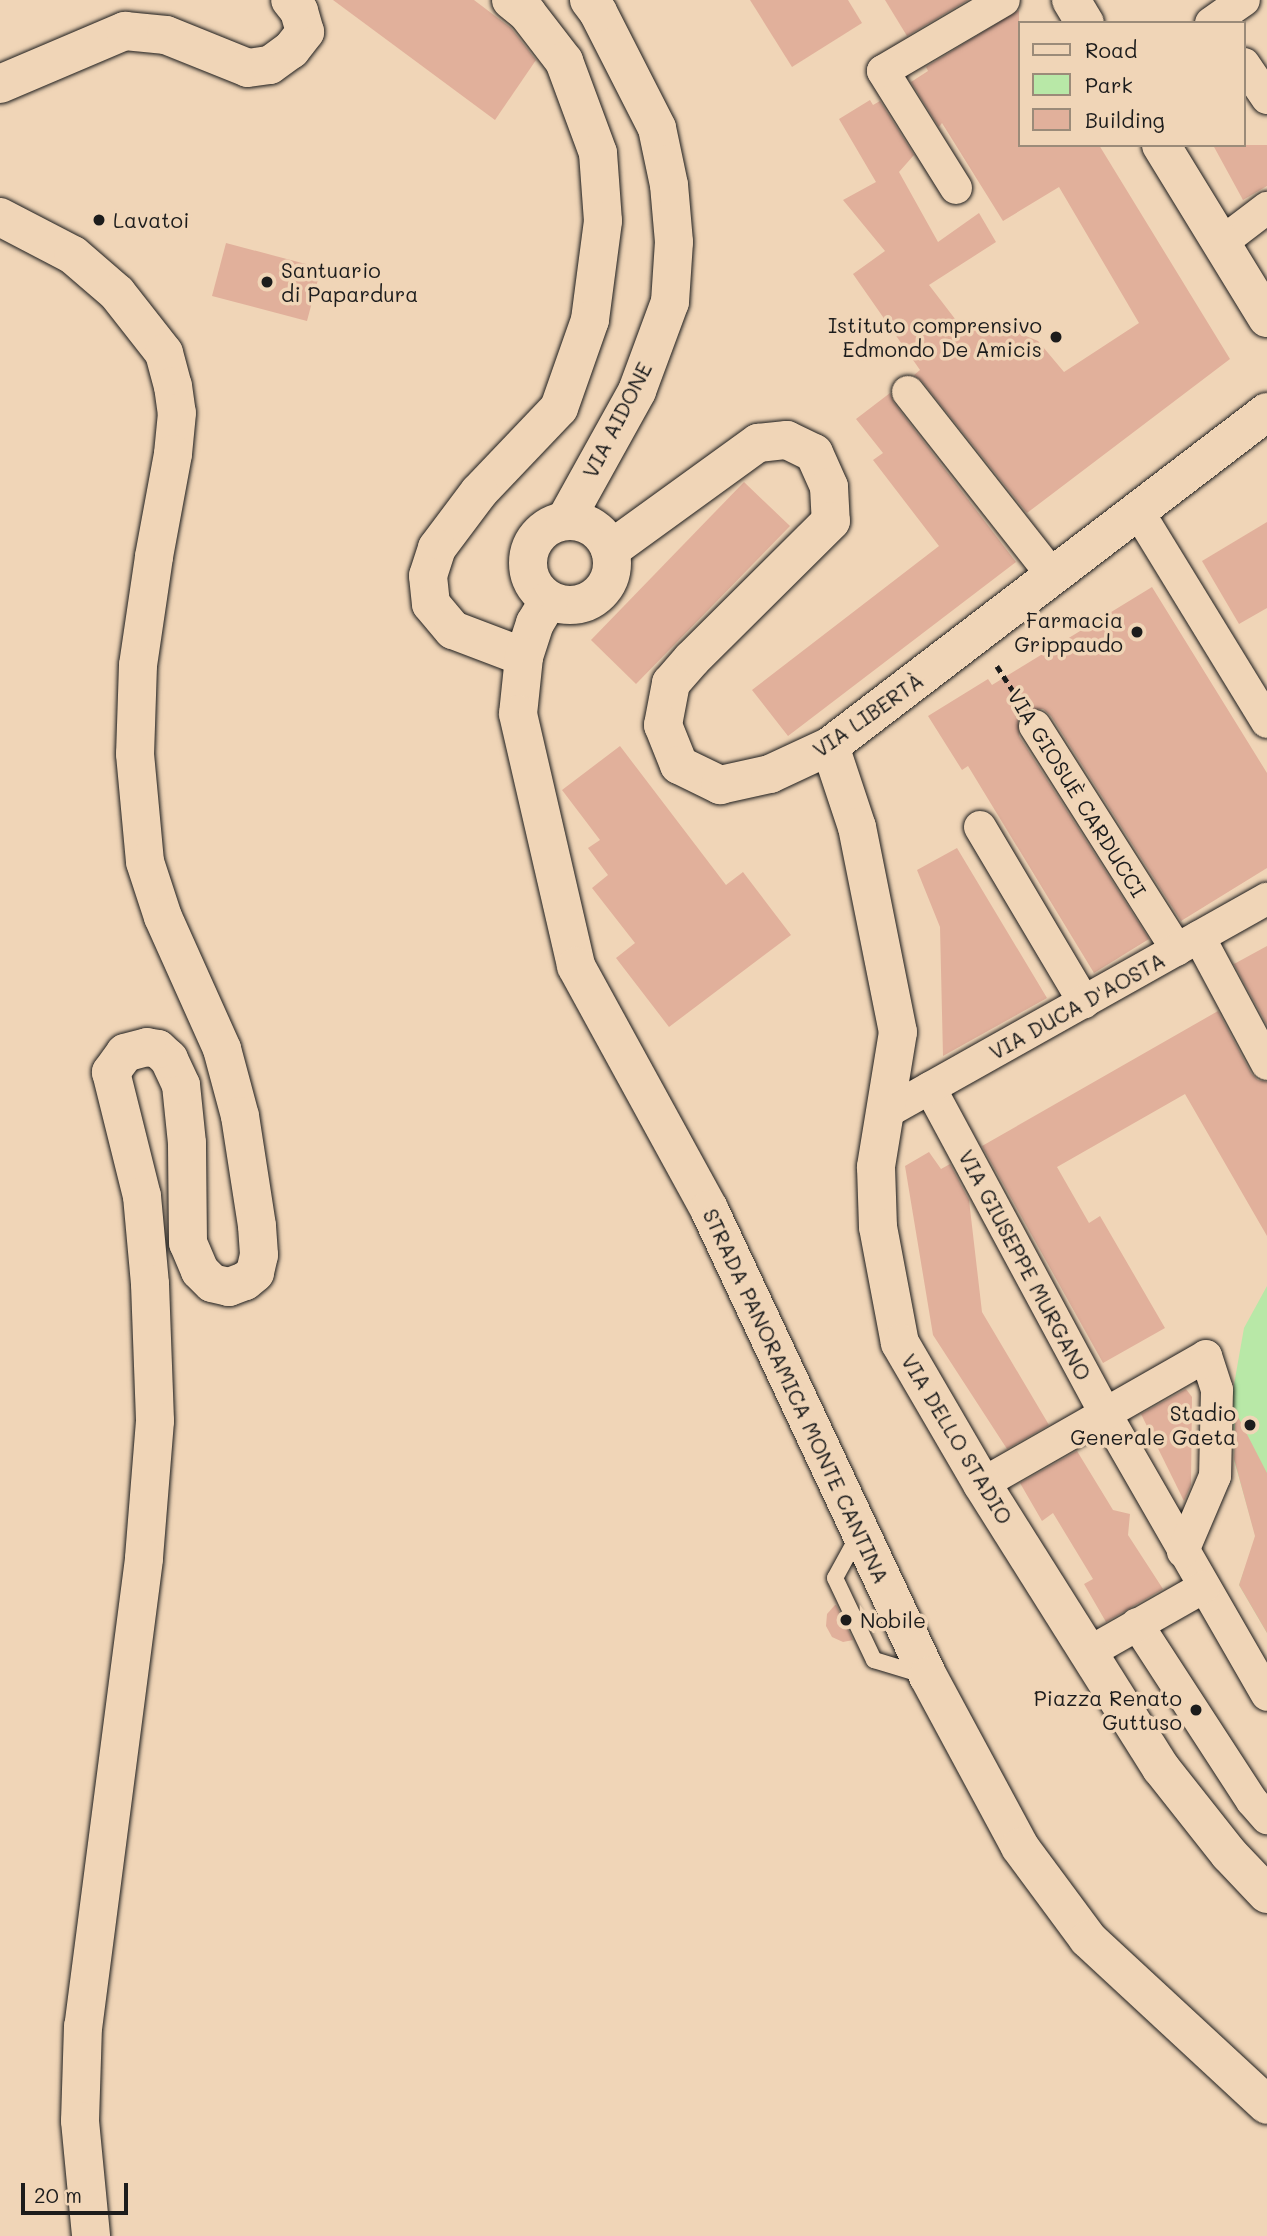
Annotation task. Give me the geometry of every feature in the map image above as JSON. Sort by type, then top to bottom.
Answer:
[{"type":"street","points":[[0,84],[125,31],[166,35],[248,68],[270,65],[291,50],[305,32],[299,11],[290,0]]},
{"type":"street","points":[[511,0],[527,13],[564,61],[598,153],[603,220],[590,320],[559,408],[480,492],[437,548],[428,576],[431,604],[453,630],[524,657]]},
{"type":"street","name":"VIA AIDONE","points":[[565,521],[637,391],[670,302],[674,242],[669,185],[657,128],[598,12],[589,0]]},
{"type":"street","points":[[956,188],[883,71],[1004,0]]},
{"type":"street","points":[[1071,0],[1084,21]]},
{"type":"street","points":[[1215,21],[1244,0]]},
{"type":"street","points":[[1246,67],[1267,98]]},
{"type":"street","points":[[1162,147],[1267,318]]},
{"type":"street","points":[[1221,243],[1267,208]]},
{"type":"street","points":[[0,217],[74,255],[117,293],[164,353],[173,386],[177,413],[173,454],[138,665],[135,754],[145,862],[163,917],[222,1049],[240,1116],[258,1245],[255,1273],[245,1281],[229,1286],[212,1283],[200,1271],[188,1244],[187,1143],[181,1085],[169,1059],[158,1049],[147,1046],[125,1053],[111,1072],[142,1196],[155,1421],[144,1559],[83,2026],[80,2121],[91,2236]]},
{"type":"street","points":[[908,392],[1054,576]]},
{"type":"street","name":"VIA LIBERTÀ","points":[[610,550],[758,443],[787,440],[814,453],[829,487],[831,521],[671,683],[663,725],[679,765],[720,785],[771,774],[830,746],[1139,513],[1267,412]]},
{"type":"street","points":[[1139,513],[1267,722]]},
{"type":"street","points":[[565,521],[587,525],[597,531],[610,550],[610,575],[596,596],[573,605],[549,600],[531,581],[527,568],[528,555],[541,532],[565,521]]},
{"type":"street","name":"STRADA PANORAMICA MONTE CANTINA","points":[[549,600],[535,623],[524,657],[518,714],[576,966],[709,1209],[928,1676],[1020,1847],[1088,1939],[1267,2105]]},
{"type":"street","name":"VIA GIOSUÈ CARDUCCI","points":[[1035,726],[1188,944],[1267,1064]]},
{"type":"street","name":"VIA DELLO STADIO","points":[[830,746],[857,827],[898,1032],[876,1167],[878,1227],[900,1343],[982,1484],[1161,1768],[1228,1854],[1267,1894]]},
{"type":"street","points":[[980,827],[1084,1002]]},
{"type":"street","name":"VIA DUCA D'AOSTA","points":[[887,1112],[1267,899]]},
{"type":"street","name":"VIA GIUSEPPE MURGANO","points":[[930,1088],[1105,1413],[1267,1695]]},
{"type":"street","points":[[982,1484],[1206,1356],[1217,1390],[1215,1476],[1183,1551]]},
{"type":"street","points":[[1088,1653],[1204,1587]]},
{"type":"street","points":[[1138,1624],[1252,1801],[1267,1818]]},
{"type":"path","name":"VIA GIOSUÈ CARDUCCI","points":[[978,636],[1035,726]]},
{"type":"green space","name":"Stadio Generale Gaeta","points":[[1267,1286],[1267,1551],[1255,1534],[1234,1460],[1233,1390],[1244,1328]]},
{"type":"green space","points":[[1267,1551],[1267,1633],[1239,1585],[1245,1568]]},
{"type":"building","points":[[333,0],[474,0],[511,28],[536,60],[495,120]]},
{"type":"building","points":[[750,0],[848,0],[862,23],[792,67]]},
{"type":"building","points":[[885,0],[968,0],[907,36]]},
{"type":"building","points":[[1019,10],[1018,147],[1100,147],[1230,359],[1027,513],[922,381],[914,375],[920,370],[853,274],[885,251],[843,200],[876,182],[839,119],[870,100],[873,105],[880,101],[914,155],[899,172],[938,242],[979,213],[996,242],[929,285],[962,328],[1007,328],[1038,341],[1064,372],[1139,323],[1059,187],[1003,221],[942,123],[939,127],[911,82],[928,71],[926,67]]},
{"type":"building","points":[[1267,145],[1267,186],[1243,200],[1214,147]]},
{"type":"building","name":"Santuario di Papardura","points":[[226,243],[321,268],[307,321],[212,296]]},
{"type":"building","points":[[890,393],[894,403],[1016,562],[788,736],[752,690],[939,546],[873,460],[883,453],[856,419]]},
{"type":"building","points":[[744,482],[790,526],[636,684],[591,640]]},
{"type":"building","points":[[1267,522],[1267,608],[1239,624],[1202,561]]},
{"type":"building","points":[[1152,587],[1267,773],[1267,868],[1181,921],[1051,716],[1043,709],[1026,710],[1018,718],[1019,736],[1149,939],[1094,973],[968,766],[962,770],[928,716],[988,679],[992,685]]},
{"type":"building","points":[[620,746],[726,885],[743,872],[791,935],[669,1027],[616,958],[635,943],[592,888],[608,875],[588,848],[600,840],[562,790]]},
{"type":"building","points":[[957,848],[1047,998],[943,1056],[940,927],[917,870]]},
{"type":"building","points":[[1267,946],[1267,1025],[1234,964]]},
{"type":"building","points":[[1218,1011],[1251,1073],[1258,1080],[1267,1082],[1267,1236],[1185,1094],[1057,1167],[1089,1223],[1100,1216],[1165,1328],[1103,1363],[982,1146]]},
{"type":"building","points":[[929,1152],[941,1169],[950,1164],[969,1200],[982,1312],[1049,1425],[1007,1449],[933,1335],[905,1166]]},
{"type":"building","points":[[1186,1389],[1192,1397],[1191,1485],[1184,1501],[1141,1414]]},
{"type":"building","points":[[1235,1411],[1267,1473],[1267,1633],[1239,1585],[1255,1536],[1234,1459]]},
{"type":"building","points":[[1077,1451],[1113,1510],[1130,1514],[1128,1535],[1163,1589],[1106,1622],[1084,1584],[1093,1579],[1053,1513],[1042,1521],[1020,1483]]},
{"type":"building","points":[[835,1605],[853,1640],[843,1642],[832,1637],[826,1626],[827,1614]]},
{"type":"place","name":"Lavatoi","points":[[99,220]]},
{"type":"place","name":"Santuario di Papardura","points":[[267,282]]},
{"type":"place","name":"Istituto comprensivo Edmondo De Amicis","points":[[1056,337]]},
{"type":"place","name":"Farmacia Grippaudo","points":[[1137,632]]},
{"type":"place","name":"Stadio Generale Gaeta","points":[[1250,1425]]},
{"type":"place","name":"Nobile","points":[[846,1620]]},
{"type":"place","name":"Piazza Renato Guttuso","points":[[1196,1710]]}]
